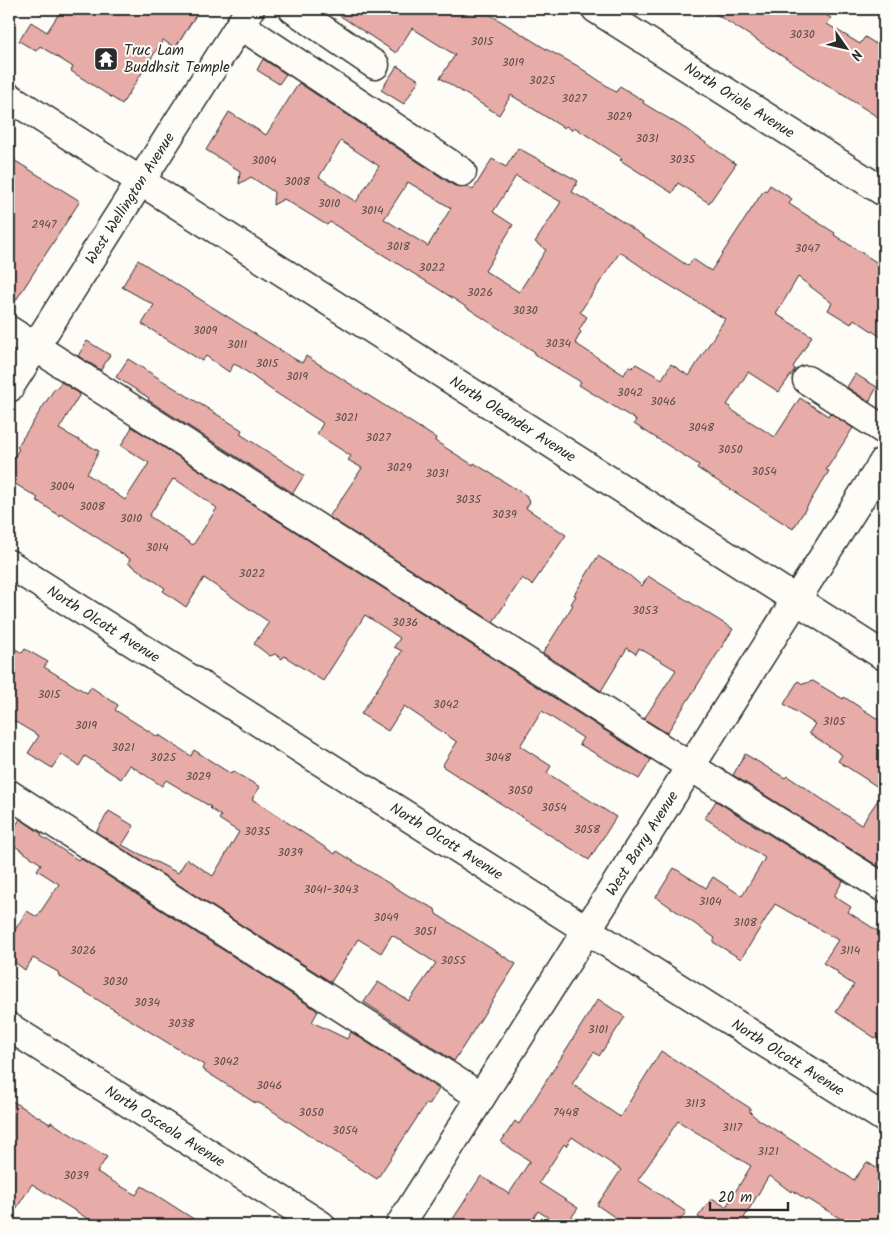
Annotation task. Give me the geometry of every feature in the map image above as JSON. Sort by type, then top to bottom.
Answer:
[{"type":"street","points":[[292,9],[375,65]]},
{"type":"street","name":"North Oriole Avenue","points":[[596,9],[884,192]]},
{"type":"street","points":[[241,15],[462,172]]},
{"type":"street","name":"West Wellington Avenue","points":[[9,388],[140,181],[241,15]]},
{"type":"street","name":"North Oleander Avenue","points":[[9,97],[884,656]]},
{"type":"street","points":[[9,330],[691,767],[884,888]]},
{"type":"street","points":[[808,380],[884,430]]},
{"type":"street","name":"West Barry Avenue","points":[[400,1225],[884,461]]},
{"type":"street","name":"North Olcott Avenue","points":[[9,564],[884,1118]]},
{"type":"street","points":[[9,794],[481,1097]]},
{"type":"street","name":"North Osceola Avenue","points":[[9,1027],[322,1225]]},
{"type":"building","name":"Truc Lam Buddhsit Temple","points":[[62,9],[200,9],[175,48],[163,40],[122,104],[71,71],[73,67],[40,46],[36,51],[19,41],[31,22],[47,32]]},
{"type":"building","points":[[330,9],[481,9],[576,65],[616,92],[620,86],[736,164],[709,203],[678,183],[672,193],[620,160],[622,158],[574,127],[572,130],[566,126],[564,128],[511,95],[499,115],[440,78],[455,55],[412,28],[396,53]]},
{"type":"building","points":[[708,9],[816,9],[831,18],[827,24],[860,44],[865,37],[884,49],[884,121]]},
{"type":"building","points":[[263,59],[286,74],[279,84],[257,70]]},
{"type":"building","points":[[397,66],[419,80],[404,104],[381,90]]},
{"type":"building","points":[[299,83],[453,185],[461,188],[467,186],[473,190],[492,159],[506,167],[518,148],[578,181],[572,192],[609,213],[688,266],[693,259],[711,271],[764,190],[766,191],[770,185],[792,199],[789,204],[884,267],[884,339],[854,319],[851,324],[828,310],[832,303],[798,277],[776,314],[812,336],[793,367],[795,369],[779,392],[748,372],[727,405],[731,407],[730,409],[775,437],[800,398],[828,416],[830,413],[853,428],[826,470],[829,471],[793,529],[697,468],[699,465],[634,424],[636,420],[579,385],[581,382],[534,354],[535,352],[437,288],[330,222],[327,225],[284,199],[273,205],[274,192],[251,177],[239,184],[240,171],[206,150],[229,112],[266,135]],"holes":[[[341,141],[379,166],[356,202],[319,177]],[[516,176],[561,202],[535,242],[546,250],[519,292],[485,271],[513,225],[493,212]],[[408,182],[451,208],[428,246],[384,219]],[[620,252],[661,280],[725,319],[689,376],[671,364],[662,379],[636,364],[632,368],[629,366],[624,375],[575,343],[581,332],[579,330],[587,317],[580,312]]]},
{"type":"building","points":[[9,157],[80,201],[9,311]]},
{"type":"building","points":[[138,260],[293,358],[302,363],[306,356],[436,438],[435,441],[527,496],[530,502],[526,508],[566,535],[532,585],[522,578],[493,622],[329,517],[362,468],[348,460],[351,456],[317,434],[323,423],[240,367],[234,364],[229,372],[206,356],[202,361],[142,324],[154,305],[122,287]]},
{"type":"building","points":[[87,341],[110,355],[101,370],[78,356]]},
{"type":"building","points":[[128,359],[242,430],[240,434],[304,475],[293,493],[148,400],[149,398],[116,377]]},
{"type":"building","points":[[855,374],[877,387],[869,402],[847,387]]},
{"type":"building","points":[[61,382],[80,394],[59,429],[99,451],[87,474],[125,500],[149,463],[121,446],[132,427],[651,760],[639,779],[579,744],[583,738],[542,711],[520,746],[551,766],[547,773],[616,817],[589,860],[442,766],[457,742],[404,706],[388,731],[361,714],[402,651],[394,647],[400,638],[365,615],[323,681],[284,656],[282,659],[275,654],[270,656],[254,644],[269,622],[204,578],[186,607],[163,591],[165,588],[128,563],[130,559],[61,514],[60,516],[36,500],[38,498],[9,480],[9,465],[19,449],[17,447],[55,388],[57,389]],"holes":[[[174,480],[217,508],[193,545],[149,516]]]},
{"type":"building","points":[[598,556],[629,575],[642,586],[648,576],[733,629],[667,733],[644,719],[676,670],[639,648],[636,654],[627,648],[601,691],[543,653],[573,605],[571,604],[576,596],[574,595]]},
{"type":"building","points":[[9,645],[22,653],[25,649],[48,662],[44,667],[87,693],[91,687],[118,705],[115,710],[191,756],[194,750],[231,774],[232,771],[260,787],[252,799],[335,854],[337,851],[409,896],[435,909],[436,914],[516,964],[454,1061],[364,1002],[378,982],[409,1001],[436,963],[392,935],[381,953],[358,939],[331,982],[96,832],[109,811],[134,826],[122,845],[178,873],[187,859],[213,876],[239,832],[219,819],[221,816],[211,807],[166,780],[162,786],[130,765],[121,779],[85,756],[79,766],[61,754],[52,768],[28,753],[39,736],[9,718]]},
{"type":"building","points":[[798,681],[803,684],[813,681],[843,699],[844,697],[884,723],[884,791],[838,761],[842,755],[809,733],[815,724],[784,704]]},
{"type":"building","points":[[745,754],[785,778],[787,776],[861,825],[884,791],[884,870],[733,775]]},
{"type":"building","points":[[716,801],[843,881],[834,896],[851,907],[848,912],[884,935],[884,1044],[836,1012],[854,985],[823,963],[838,940],[775,904],[741,959],[713,942],[715,938],[656,897],[674,868],[706,888],[713,877],[742,896],[765,858],[705,818]]},
{"type":"building","points":[[20,819],[42,834],[41,836],[78,860],[80,858],[318,1011],[312,1022],[347,1039],[351,1032],[439,1089],[429,1105],[426,1104],[377,1179],[271,1110],[259,1103],[255,1103],[202,1069],[204,1065],[59,976],[58,972],[33,958],[25,970],[9,958],[9,939],[27,911],[37,917],[59,884],[37,870],[41,864],[9,842],[9,836]]},
{"type":"building","points":[[598,999],[625,1017],[599,1056],[594,1052],[572,1084],[620,1117],[661,1051],[750,1108],[750,1112],[755,1117],[854,1180],[867,1162],[884,1173],[884,1225],[851,1225],[792,1190],[791,1192],[770,1176],[744,1218],[756,1225],[710,1225],[698,1217],[712,1198],[726,1207],[751,1166],[678,1121],[638,1180],[686,1212],[677,1225],[626,1225],[597,1205],[621,1170],[572,1137],[566,1146],[564,1144],[539,1183],[578,1208],[566,1225],[560,1225],[538,1211],[529,1225],[449,1225],[481,1176],[509,1194],[530,1161],[501,1142],[515,1121],[519,1124]]},
{"type":"building","points":[[9,1099],[50,1124],[51,1122],[107,1157],[97,1172],[136,1195],[142,1186],[203,1225],[98,1225],[32,1184],[9,1220]]},
{"type":"place","name":"Truc Lam Buddhsit Temple","points":[[106,59]]}]
